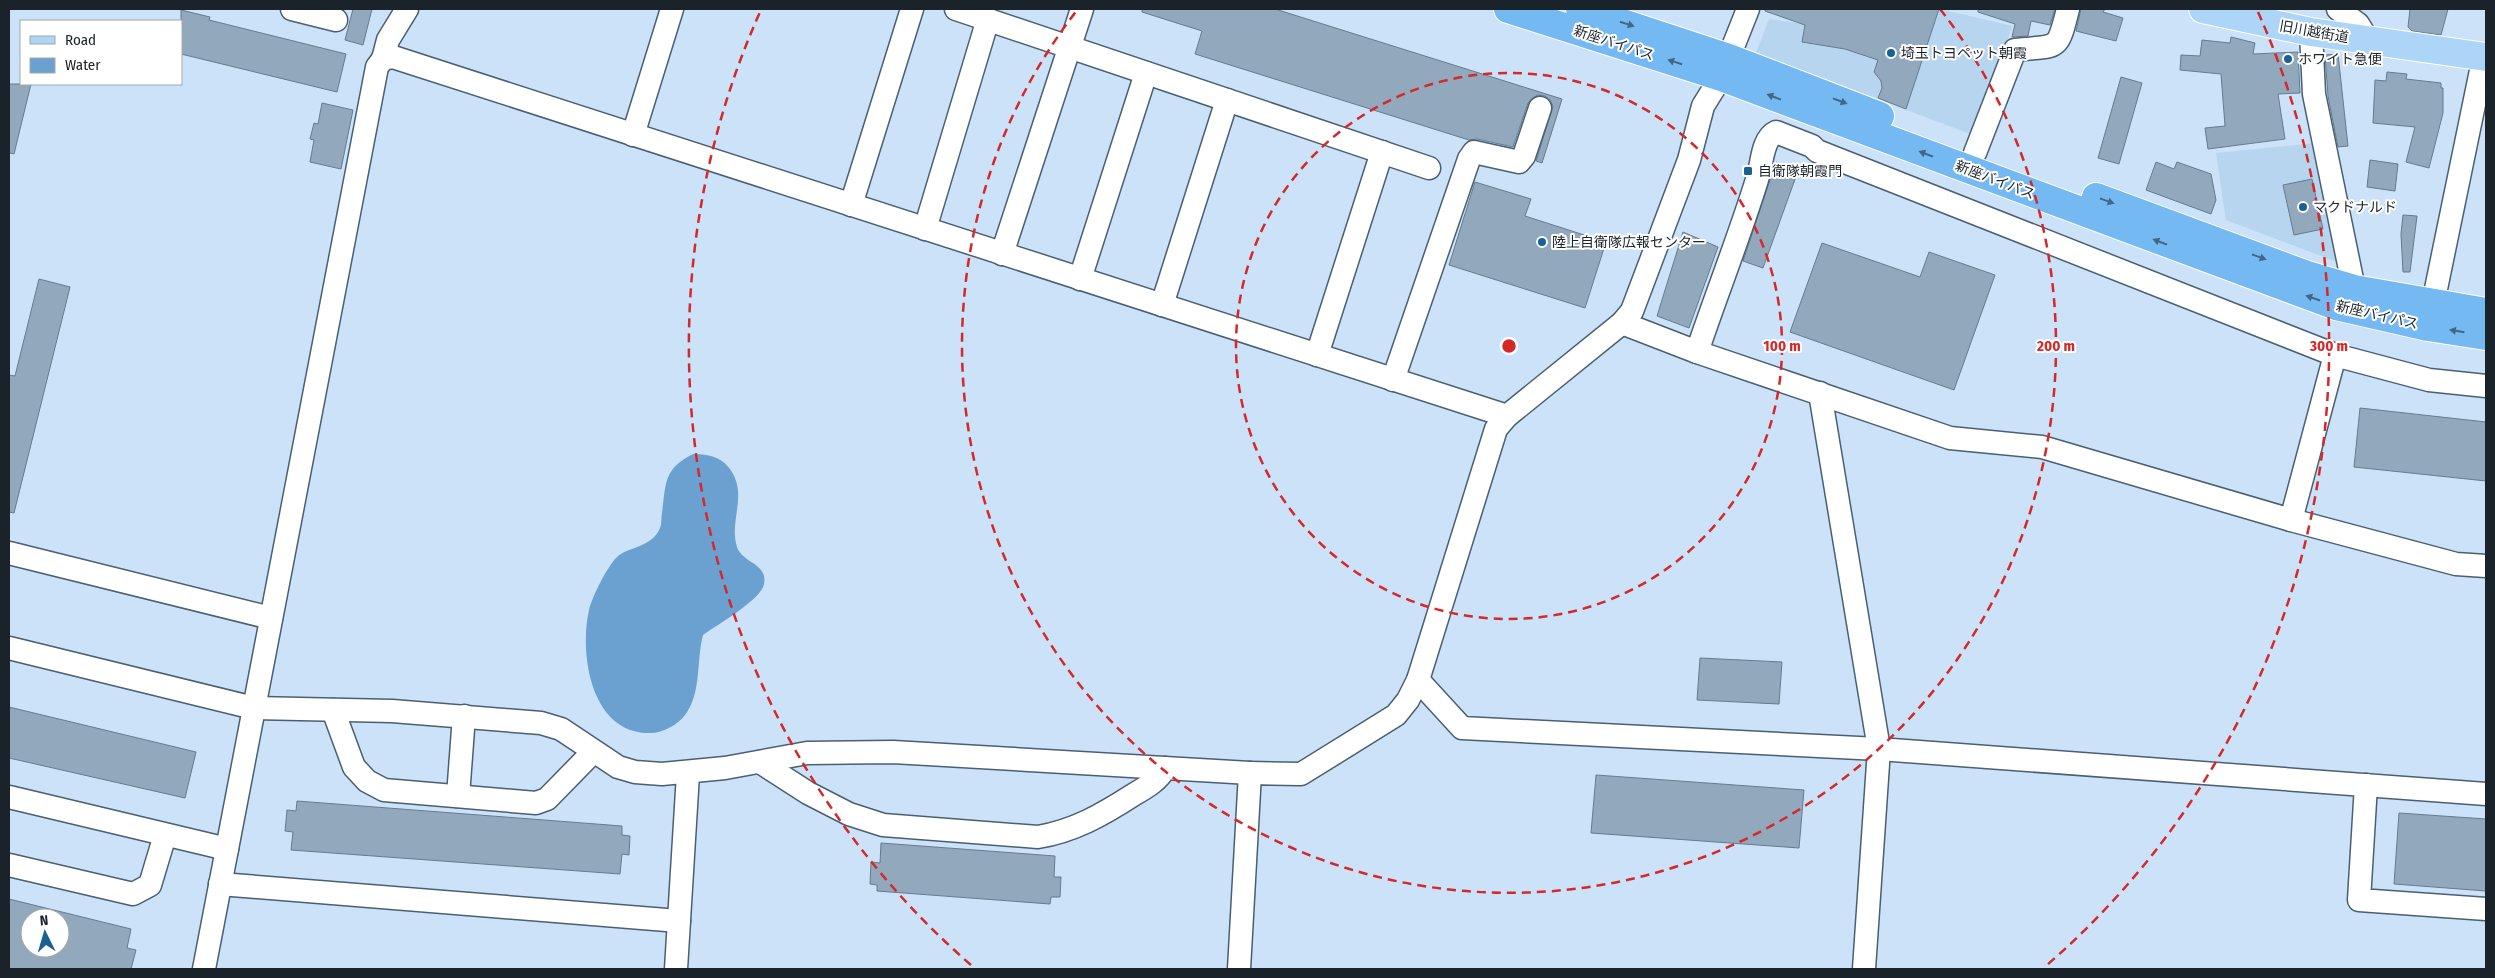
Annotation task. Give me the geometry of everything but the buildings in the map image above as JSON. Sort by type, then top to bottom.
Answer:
[{"type":"highway","name":"新座バイパス","points":[[1508,9],[1725,67],[1975,153],[2307,275],[2354,289],[2486,336]]},
{"type":"highway","name":"新座バイパス","points":[[1580,9],[2297,293],[2336,306],[2430,315],[2486,312]]},
{"type":"main road","name":"旧川越街道","points":[[2203,9],[2368,42],[2485,53]]},
{"type":"street","points":[[292,9],[336,20]]},
{"type":"street","points":[[204,969],[377,67],[383,59],[388,40],[407,9]]},
{"type":"street","points":[[633,135],[672,9]]},
{"type":"street","points":[[851,205],[912,9]]},
{"type":"street","points":[[956,9],[1429,168]]},
{"type":"street","points":[[1002,254],[1082,9]]},
{"type":"street","points":[[9,648],[254,708],[464,716],[540,722],[562,729],[618,768],[635,772],[688,774],[807,753],[893,752],[1250,773],[1301,774],[1396,715],[1408,700],[1418,680],[1496,429],[1507,416],[1622,323],[1632,311],[1689,160],[1703,106],[1725,67],[1748,9]]},
{"type":"street","points":[[1975,153],[2015,50],[2054,45],[2060,39],[2068,9]]},
{"type":"street","points":[[2338,9],[2358,24],[2368,42]]},
{"type":"street","points":[[925,229],[988,19]]},
{"type":"street","points":[[2311,32],[2314,94],[2354,289]]},
{"type":"street","points":[[2430,315],[2485,53]]},
{"type":"street","points":[[383,59],[393,57],[1507,416]]},
{"type":"street","points":[[1080,279],[1146,73]]},
{"type":"street","points":[[1162,305],[1227,100]]},
{"type":"street","points":[[1392,380],[1469,159],[1474,152],[1519,162],[1524,156],[1540,108]]},
{"type":"street","points":[[1697,352],[1758,175],[1768,140],[1776,132],[1812,146],[1817,151],[2335,355],[2429,380],[2486,386]]},
{"type":"street","points":[[1317,355],[1382,152]]},
{"type":"street","points":[[1622,323],[1697,352],[1950,438],[2042,447],[2291,520],[2456,564],[2486,566]]},
{"type":"street","points":[[2291,520],[2335,355]]},
{"type":"street","points":[[1820,394],[1879,750],[1864,969]]},
{"type":"street","points":[[9,553],[271,618]]},
{"type":"street","points":[[1418,680],[1462,728],[1879,750],[2486,794]]},
{"type":"street","points":[[334,710],[354,767],[367,781],[384,790],[536,803],[547,799],[594,752]]},
{"type":"street","points":[[458,796],[464,716]]},
{"type":"street","points":[[760,762],[824,802],[849,814],[883,825],[1038,837],[1058,834],[1095,820],[1153,782],[1165,768]]},
{"type":"street","points":[[1239,969],[1250,773]]},
{"type":"street","points":[[676,969],[688,774]]},
{"type":"street","points":[[2366,786],[2359,900],[2486,909]]},
{"type":"street","points":[[9,797],[226,849]]},
{"type":"street","points":[[9,865],[133,894],[150,886],[165,835]]},
{"type":"street","points":[[220,884],[679,921]]},
{"type":"shaded area","points":[[1848,9],[1940,9],[2012,26],[1978,137],[1756,53],[1769,19],[1841,29]]},
{"type":"shaded area","points":[[2315,143],[2340,263],[2226,220],[2216,153]]},
{"type":"water","points":[[693,454],[715,457],[732,472],[738,491],[735,528],[737,547],[744,557],[759,567],[764,577],[764,584],[756,597],[748,604],[703,635],[694,697],[682,719],[659,732],[649,733],[629,730],[614,720],[602,706],[594,688],[588,668],[586,648],[586,628],[589,610],[600,582],[617,557],[646,543],[656,535],[661,525],[664,494],[668,478],[676,465]]},
{"type":"place","name":"埼玉トヨペット朝霞","points":[[1891,53]]},
{"type":"place","name":"ホワイト急便","points":[[2288,59]]},
{"type":"place","name":"自衛隊朝霞門","points":[[1748,171]]},
{"type":"place","name":"マクドナルド","points":[[2303,207]]},
{"type":"place","name":"陸上自衛隊広報センター","points":[[1542,242]]}]
